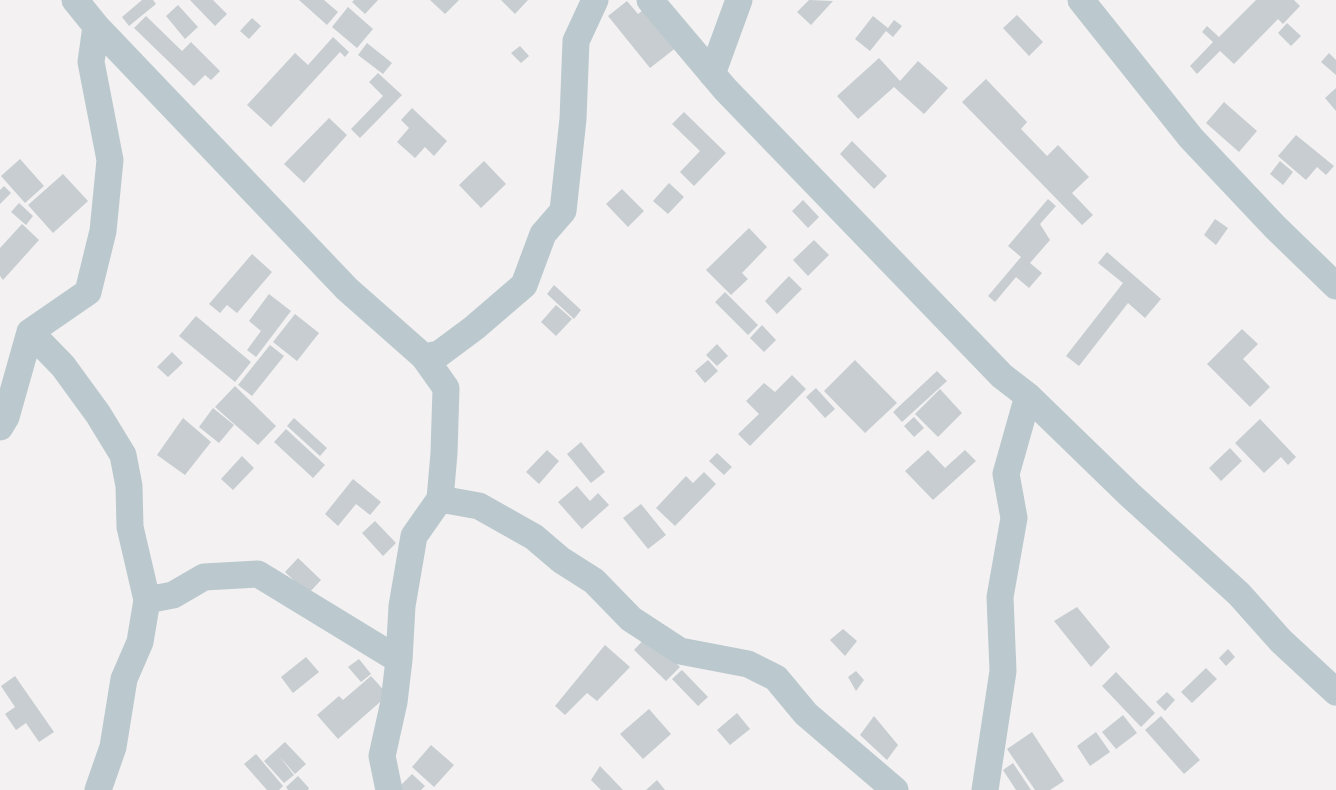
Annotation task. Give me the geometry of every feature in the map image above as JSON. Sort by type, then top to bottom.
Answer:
[{"type":"street","points":[[75,0],[96,26],[346,289],[424,357],[446,388],[440,499],[414,536],[402,606],[394,702],[382,756],[389,790]]},
{"type":"street","points":[[424,357],[439,354],[474,328],[524,285],[543,234],[564,211],[573,119],[576,41],[595,0]]},
{"type":"street","points":[[650,0],[711,74],[1002,376],[1028,396],[1130,495],[1239,594],[1281,641],[1336,692]]},
{"type":"street","points":[[711,74],[739,0]]},
{"type":"street","points":[[1081,0],[1191,138],[1336,286]]},
{"type":"street","points":[[0,427],[6,417],[30,332],[88,292],[103,231],[110,160],[91,62],[96,26]]},
{"type":"street","points":[[30,332],[63,366],[98,414],[123,455],[129,486],[130,527],[147,600],[140,642],[124,679],[113,747],[98,790]]},
{"type":"street","points":[[985,790],[1003,671],[1000,597],[1014,518],[1006,474],[1028,396]]},
{"type":"street","points":[[440,499],[479,506],[534,537],[561,560],[594,581],[631,619],[681,651],[748,664],[776,678],[806,714],[895,790]]},
{"type":"street","points":[[147,600],[172,595],[204,577],[258,573],[399,660]]},
{"type":"building","points":[[142,0],[153,0],[156,4],[129,26],[122,17]]},
{"type":"building","points":[[190,0],[213,0],[227,14],[215,26]]},
{"type":"building","points":[[299,0],[324,0],[338,12],[327,25]]},
{"type":"building","points":[[354,0],[378,0],[365,14],[352,2]]},
{"type":"building","points":[[430,0],[459,0],[445,14]]},
{"type":"building","points":[[501,0],[528,0],[515,14]]},
{"type":"building","points":[[809,0],[833,1],[811,25],[797,12]]},
{"type":"building","points":[[1256,0],[1294,0],[1300,6],[1283,24],[1278,19],[1234,64],[1220,51],[1197,74],[1190,66],[1213,42],[1202,32],[1207,26],[1219,37]]},
{"type":"building","points":[[627,1],[638,14],[651,4],[682,43],[650,68],[608,16]]},
{"type":"building","points":[[178,5],[198,27],[185,39],[166,16]]},
{"type":"building","points":[[348,7],[373,29],[357,48],[332,27]]},
{"type":"building","points":[[1017,15],[1043,42],[1029,56],[1003,28]]},
{"type":"building","points":[[146,16],[182,51],[191,42],[220,71],[211,80],[205,75],[194,86],[134,28]]},
{"type":"building","points":[[873,16],[888,28],[894,20],[902,26],[893,37],[886,31],[870,51],[855,39]]},
{"type":"building","points":[[252,18],[261,26],[249,39],[240,31]]},
{"type":"building","points":[[1287,23],[1301,36],[1291,46],[1278,33]]},
{"type":"building","points":[[333,37],[349,52],[345,57],[340,52],[271,127],[247,105],[295,53],[308,65]]},
{"type":"building","points":[[367,43],[392,63],[383,74],[358,55]]},
{"type":"building","points":[[520,46],[529,56],[521,63],[511,53]]},
{"type":"building","points":[[1329,53],[1336,60],[1336,75],[1321,62]]},
{"type":"building","points":[[879,58],[900,81],[918,61],[948,88],[924,114],[894,87],[858,119],[837,96]]},
{"type":"building","points":[[378,73],[402,95],[360,138],[351,129],[383,96],[369,82]]},
{"type":"building","points":[[986,79],[1027,122],[1021,129],[1047,156],[1058,145],[1089,177],[1072,193],[1093,215],[1082,225],[962,102]]},
{"type":"building","points":[[1336,88],[1336,111],[1325,98]]},
{"type":"building","points":[[1224,102],[1257,131],[1239,152],[1206,123]]},
{"type":"building","points":[[412,108],[447,141],[434,156],[425,147],[415,158],[397,142],[409,128],[401,120]]},
{"type":"building","points":[[684,112],[726,153],[694,186],[680,172],[700,151],[672,124]]},
{"type":"building","points":[[329,118],[347,135],[304,183],[284,164]]},
{"type":"building","points":[[1296,135],[1334,166],[1326,175],[1317,167],[1306,180],[1278,156]]},
{"type":"building","points":[[852,141],[887,176],[874,189],[840,154]]},
{"type":"building","points":[[20,159],[44,186],[25,203],[1,176]]},
{"type":"building","points":[[484,161],[506,184],[481,208],[459,185]]},
{"type":"building","points":[[1280,161],[1293,172],[1283,185],[1270,174]]},
{"type":"building","points":[[63,174],[88,201],[53,233],[28,205]]},
{"type":"building","points":[[669,183],[684,197],[668,214],[653,201]]},
{"type":"building","points":[[4,186],[11,193],[0,204],[0,190]]},
{"type":"building","points":[[622,189],[644,211],[628,227],[606,204]]},
{"type":"building","points":[[1048,199],[1056,206],[1040,224],[1050,240],[1030,263],[1042,273],[1029,288],[1016,277],[995,302],[988,296],[1021,257],[1008,246]]},
{"type":"building","points":[[803,200],[819,217],[808,228],[792,211]]},
{"type":"building","points":[[19,203],[33,216],[26,225],[11,212]]},
{"type":"building","points":[[1215,219],[1228,228],[1216,245],[1204,235]]},
{"type":"building","points":[[22,224],[39,240],[3,280],[0,276],[0,248]]},
{"type":"building","points":[[749,228],[767,247],[742,273],[748,279],[731,295],[706,270]]},
{"type":"building","points":[[814,240],[829,255],[808,276],[793,260]]},
{"type":"building","points":[[1107,252],[1161,299],[1145,318],[1128,303],[1079,366],[1066,356],[1123,283],[1098,263]]},
{"type":"building","points":[[252,254],[272,272],[237,313],[227,305],[220,313],[209,304]]},
{"type":"building","points":[[789,276],[802,289],[777,314],[765,301]]},
{"type":"building","points":[[554,285],[581,310],[574,319],[547,294]]},
{"type":"building","points":[[725,292],[758,325],[748,335],[715,302]]},
{"type":"building","points":[[269,294],[291,311],[256,357],[247,350],[261,331],[249,321]]},
{"type":"building","points":[[556,305],[572,319],[556,336],[541,322]]},
{"type":"building","points":[[295,314],[319,333],[297,361],[273,342]]},
{"type":"building","points":[[196,316],[251,362],[235,382],[179,336]]},
{"type":"building","points":[[762,325],[776,340],[764,352],[750,338]]},
{"type":"building","points":[[1242,329],[1258,344],[1243,359],[1270,387],[1250,407],[1207,364]]},
{"type":"building","points":[[717,344],[728,356],[717,366],[706,355]]},
{"type":"building","points":[[270,345],[284,356],[252,396],[238,385]]},
{"type":"building","points":[[172,352],[183,363],[168,377],[157,367]]},
{"type":"building","points":[[708,360],[718,371],[705,383],[695,371]]},
{"type":"building","points":[[855,360],[897,403],[865,433],[824,391]]},
{"type":"building","points":[[937,371],[947,381],[902,422],[893,412]]},
{"type":"building","points":[[792,375],[806,389],[750,446],[738,434],[759,414],[746,401],[764,383],[775,392]]},
{"type":"building","points":[[235,386],[276,426],[258,445],[215,407]]},
{"type":"building","points":[[816,388],[835,409],[825,418],[806,397]]},
{"type":"building","points":[[940,389],[962,413],[938,437],[915,414]]},
{"type":"building","points":[[213,408],[234,425],[219,443],[199,427]]},
{"type":"building","points":[[914,417],[924,428],[914,437],[904,426]]},
{"type":"building","points":[[183,418],[211,442],[185,475],[157,455]]},
{"type":"building","points":[[294,418],[327,448],[320,456],[287,426]]},
{"type":"building","points":[[1260,419],[1296,457],[1288,465],[1281,457],[1264,473],[1235,443]]},
{"type":"building","points":[[286,429],[325,465],[313,478],[274,442]]},
{"type":"building","points":[[581,442],[605,472],[591,483],[567,454]]},
{"type":"building","points":[[1230,448],[1242,461],[1221,481],[1209,468]]},
{"type":"building","points":[[547,450],[559,461],[539,484],[526,472]]},
{"type":"building","points":[[928,450],[945,468],[965,450],[976,461],[933,500],[905,471]]},
{"type":"building","points":[[717,453],[732,467],[724,475],[709,461]]},
{"type":"building","points":[[242,456],[254,468],[233,490],[221,479]]},
{"type":"building","points":[[704,472],[716,484],[675,526],[656,508],[686,476],[693,483]]},
{"type":"building","points":[[353,479],[381,502],[370,515],[356,504],[338,526],[325,514]]},
{"type":"building","points":[[577,486],[590,501],[598,493],[609,505],[582,529],[558,502]]},
{"type":"building","points":[[641,504],[666,535],[648,549],[623,518]]},
{"type":"building","points":[[375,521],[396,543],[383,556],[362,533]]},
{"type":"building","points":[[298,558],[321,580],[308,594],[285,572]]},
{"type":"building","points":[[1077,607],[1110,647],[1091,667],[1054,621]]},
{"type":"building","points":[[843,629],[857,641],[845,656],[830,640]]},
{"type":"building","points":[[648,635],[680,667],[666,681],[634,650]]},
{"type":"building","points":[[605,645],[630,667],[597,701],[587,693],[565,715],[555,706]]},
{"type":"building","points":[[1228,649],[1235,657],[1226,666],[1219,658]]},
{"type":"building","points":[[306,657],[319,672],[293,693],[281,677]]},
{"type":"building","points":[[359,659],[371,674],[361,682],[348,667]]},
{"type":"building","points":[[1206,668],[1217,679],[1192,703],[1181,692]]},
{"type":"building","points":[[682,670],[708,697],[698,706],[672,679]]},
{"type":"building","points":[[856,671],[864,680],[856,691],[848,677]]},
{"type":"building","points":[[1116,672],[1155,713],[1141,727],[1102,686]]},
{"type":"building","points":[[15,676],[54,732],[39,742],[26,723],[16,730],[5,714],[15,707],[1,686]]},
{"type":"building","points":[[371,676],[388,695],[338,739],[317,715],[339,696],[343,700]]},
{"type":"building","points":[[1167,692],[1175,700],[1165,711],[1156,702]]},
{"type":"building","points":[[649,709],[671,734],[643,759],[620,734]]},
{"type":"building","points":[[737,713],[750,729],[730,745],[717,730]]},
{"type":"building","points":[[1123,715],[1137,733],[1116,749],[1102,732]]},
{"type":"building","points":[[874,716],[898,745],[887,760],[860,735]]},
{"type":"building","points":[[1161,716],[1200,760],[1184,774],[1145,730]]},
{"type":"building","points":[[1032,732],[1064,781],[1050,790],[1035,790],[1007,749]]},
{"type":"building","points":[[1096,732],[1110,752],[1090,766],[1077,746]]},
{"type":"building","points":[[285,742],[306,764],[295,774],[279,756],[294,775],[284,783],[264,761]]},
{"type":"building","points":[[431,745],[454,765],[434,787],[412,767]]},
{"type":"building","points":[[256,754],[283,786],[279,790],[267,790],[244,764]]},
{"type":"building","points":[[1013,763],[1031,790],[1016,790],[1003,770]]},
{"type":"building","points":[[600,766],[623,790],[601,790],[591,780]]},
{"type":"building","points":[[412,774],[425,786],[421,790],[396,790]]},
{"type":"building","points":[[298,776],[309,788],[308,790],[288,790],[286,787]]},
{"type":"building","points":[[657,780],[665,790],[646,790]]}]
